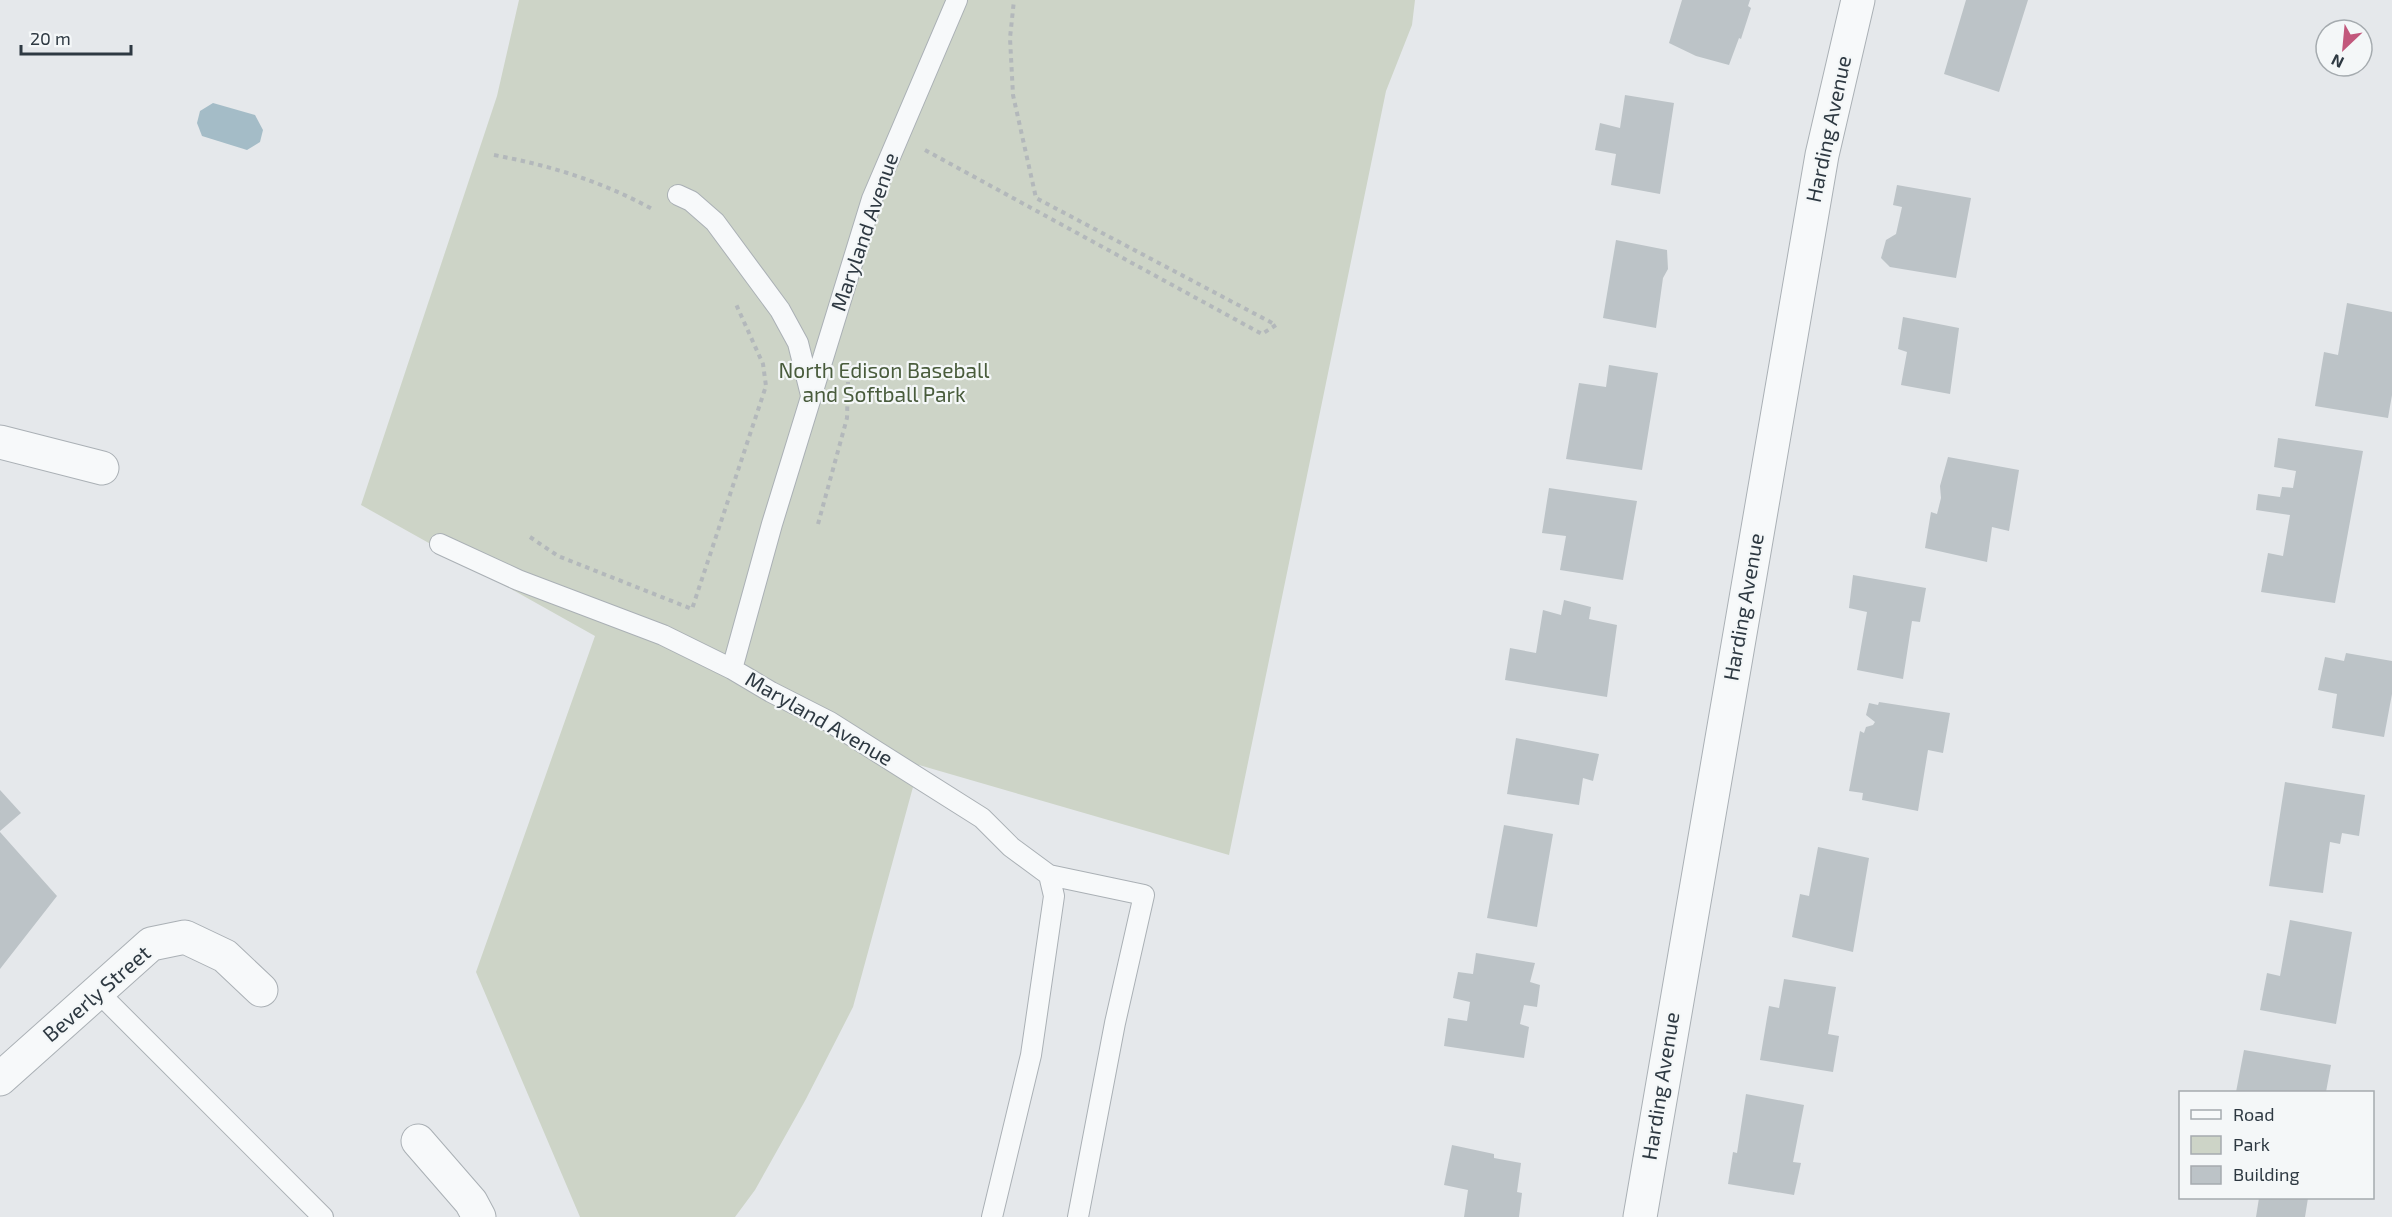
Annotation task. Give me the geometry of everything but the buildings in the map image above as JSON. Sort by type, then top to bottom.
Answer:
[{"type":"street","name":"Harding Avenue","points":[[1640,1217],[1822,155],[1858,0]]},
{"type":"street","points":[[0,442],[102,468]]},
{"type":"street","name":"Beverly Street","points":[[0,1078],[151,944],[185,936],[225,956],[261,990]]},
{"type":"street","points":[[418,1141],[471,1202],[479,1217]]},
{"type":"lane","name":"Maryland Avenue","points":[[957,0],[872,199],[772,524],[732,669],[830,722],[982,818],[1011,847],[1049,875]]},
{"type":"lane","points":[[678,195],[691,201],[715,222],[780,310],[798,343],[808,375],[811,397]]},
{"type":"lane","points":[[440,544],[518,580],[663,635],[732,669]]},
{"type":"lane","points":[[992,1217],[1031,1055],[1054,896],[1049,875],[1144,895],[1115,1023],[1078,1217]]},
{"type":"lane","points":[[98,992],[323,1217]]},
{"type":"path","points":[[921,148],[1262,334],[1276,325],[1036,198],[1012,95],[1010,39],[1014,0]]},
{"type":"path","points":[[494,155],[532,162],[583,176],[657,212]]},
{"type":"path","points":[[530,537],[558,556],[692,609],[766,386],[763,364],[752,336],[730,295]]},
{"type":"path","points":[[818,524],[848,418],[848,382]]},
{"type":"green space","name":"North Edison Baseball and Softball Park","points":[[519,0],[1415,0],[1412,25],[1386,91],[1229,855],[919,765],[853,1007],[806,1099],[755,1190],[735,1217],[580,1217],[476,972],[595,636],[361,505],[497,96]]},
{"type":"water","points":[[213,103],[255,115],[263,130],[260,142],[247,150],[202,136],[197,123],[200,111]]}]
